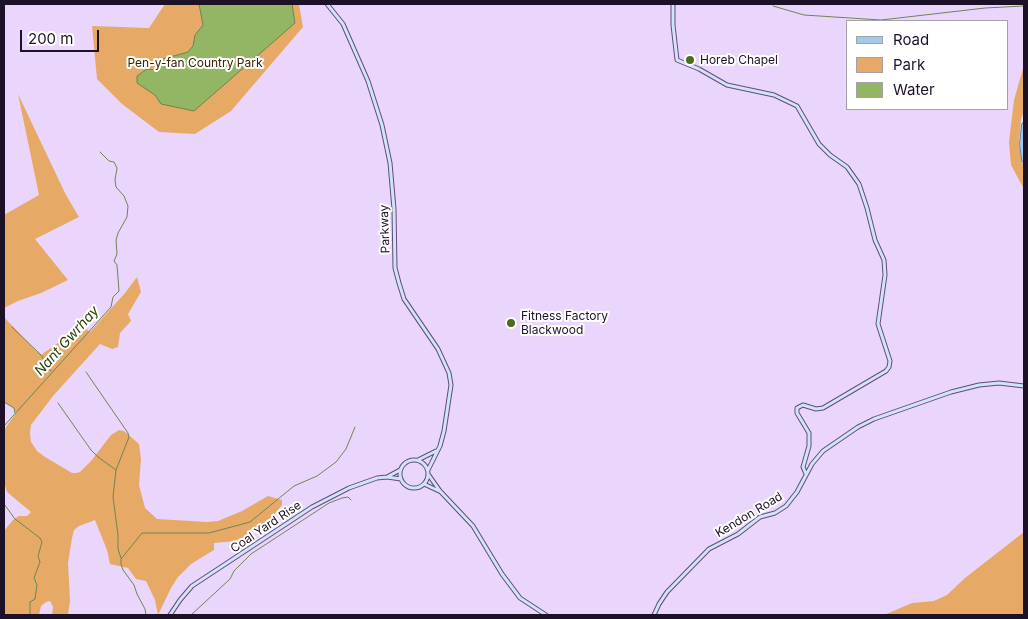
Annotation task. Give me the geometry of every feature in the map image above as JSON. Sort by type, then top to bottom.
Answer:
[{"type":"main road","points":[[1024,126],[1022,144],[1024,160]]},
{"type":"street","name":"Parkway","points":[[327,4],[343,24],[368,81],[382,125],[390,165],[394,209],[395,268],[404,299],[438,349],[449,372],[451,385],[444,431],[440,446],[428,470]]},
{"type":"street","points":[[673,4],[677,60],[700,70],[724,84],[742,90],[774,95],[797,106],[819,144],[830,155],[843,163],[855,177],[865,201],[875,240],[884,260],[885,275],[878,324],[890,361],[889,367],[886,371],[823,408],[812,408],[803,405],[797,408],[796,413],[809,433],[809,446],[803,468],[806,474]]},
{"type":"street","name":"Kendon Road","points":[[654,615],[658,604],[667,592],[704,554],[738,534],[760,517],[774,513],[786,506],[823,451],[858,427],[874,419],[951,392],[980,385],[999,383],[1024,386]]},
{"type":"street","points":[[436,451],[418,460],[406,462],[400,470],[401,479],[406,485],[412,488],[424,484],[440,491]]},
{"type":"street","points":[[418,460],[428,470],[424,484]]},
{"type":"street","name":"Coal Yard Rise","points":[[387,477],[400,470]]},
{"type":"street","points":[[428,474],[440,491],[473,526],[502,574],[520,598],[546,615]]},
{"type":"street","name":"Coal Yard Rise","points":[[170,615],[192,586],[312,507],[349,488],[377,478],[401,479]]},
{"type":"green space","name":"Pen-y-fan Country Park","points":[[165,4],[299,4],[303,27],[231,111],[195,134],[159,132],[122,104],[97,79],[92,26],[149,28]]},
{"type":"green space","points":[[1024,65],[1024,110],[1021,120],[1019,145],[1024,170],[1024,189],[1011,165],[1009,142],[1014,100]]},
{"type":"green space","points":[[18,94],[66,195],[79,217],[35,239],[68,280],[4,308],[4,215],[39,195]]},
{"type":"green space","points":[[137,277],[141,292],[128,314],[131,321],[120,333],[118,347],[112,349],[100,344],[53,396],[31,425],[31,442],[37,451],[45,457],[72,473],[76,473],[80,472],[91,461],[111,435],[119,430],[124,431],[139,444],[141,459],[139,485],[145,508],[157,519],[218,521],[242,511],[268,496],[282,500],[282,505],[273,516],[247,537],[235,541],[214,543],[214,550],[191,564],[178,577],[158,615],[155,600],[146,581],[136,579],[128,568],[110,564],[107,550],[95,520],[74,530],[68,563],[70,601],[68,615],[52,615],[53,607],[50,601],[41,606],[39,615],[4,615],[4,531],[13,520],[19,516],[27,516],[31,512],[7,492],[4,482],[4,433],[17,412],[15,413],[14,408],[4,402],[4,317],[41,355],[82,326],[90,332]]},
{"type":"green space","points":[[1024,532],[1024,615],[884,615],[912,603],[934,601],[947,595],[965,578]]},
{"type":"water","points":[[199,4],[292,4],[295,23],[194,111],[161,104],[155,95],[137,83],[137,76],[147,69],[157,70],[156,65],[163,59],[188,52],[193,46],[195,35],[203,25]]},
{"type":"waterway","points":[[773,6],[804,15],[881,20],[985,8],[1024,6]]},
{"type":"waterway","name":"Nant Gwrhay","points":[[4,426],[111,307],[113,297],[119,291],[117,265],[114,261],[117,254],[116,240],[127,217],[128,206],[124,196],[116,187],[117,168],[114,162],[109,161],[100,152]]},
{"type":"waterway","points":[[12,327],[41,355],[51,371]]},
{"type":"waterway","points":[[86,372],[128,433],[129,437],[116,470]]},
{"type":"waterway","points":[[4,402],[14,408],[15,413]]},
{"type":"waterway","points":[[58,403],[91,450],[116,470],[113,497],[118,549],[121,558]]},
{"type":"waterway","points":[[146,615],[134,585],[121,564],[121,559],[142,533],[209,533],[250,522],[294,486],[317,476],[336,462],[346,449],[355,427]]},
{"type":"waterway","points":[[191,615],[230,579],[234,571],[251,554],[329,503],[348,497],[351,500]]},
{"type":"waterway","name":"Nant Gwrhay","points":[[4,504],[15,519],[40,538],[42,542],[38,556],[40,562],[34,578],[37,585],[35,599],[30,602],[30,615]]},
{"type":"place","name":"Horeb Chapel","points":[[690,60]]},
{"type":"place","name":"Fitness Factory Blackwood","points":[[511,323]]}]
